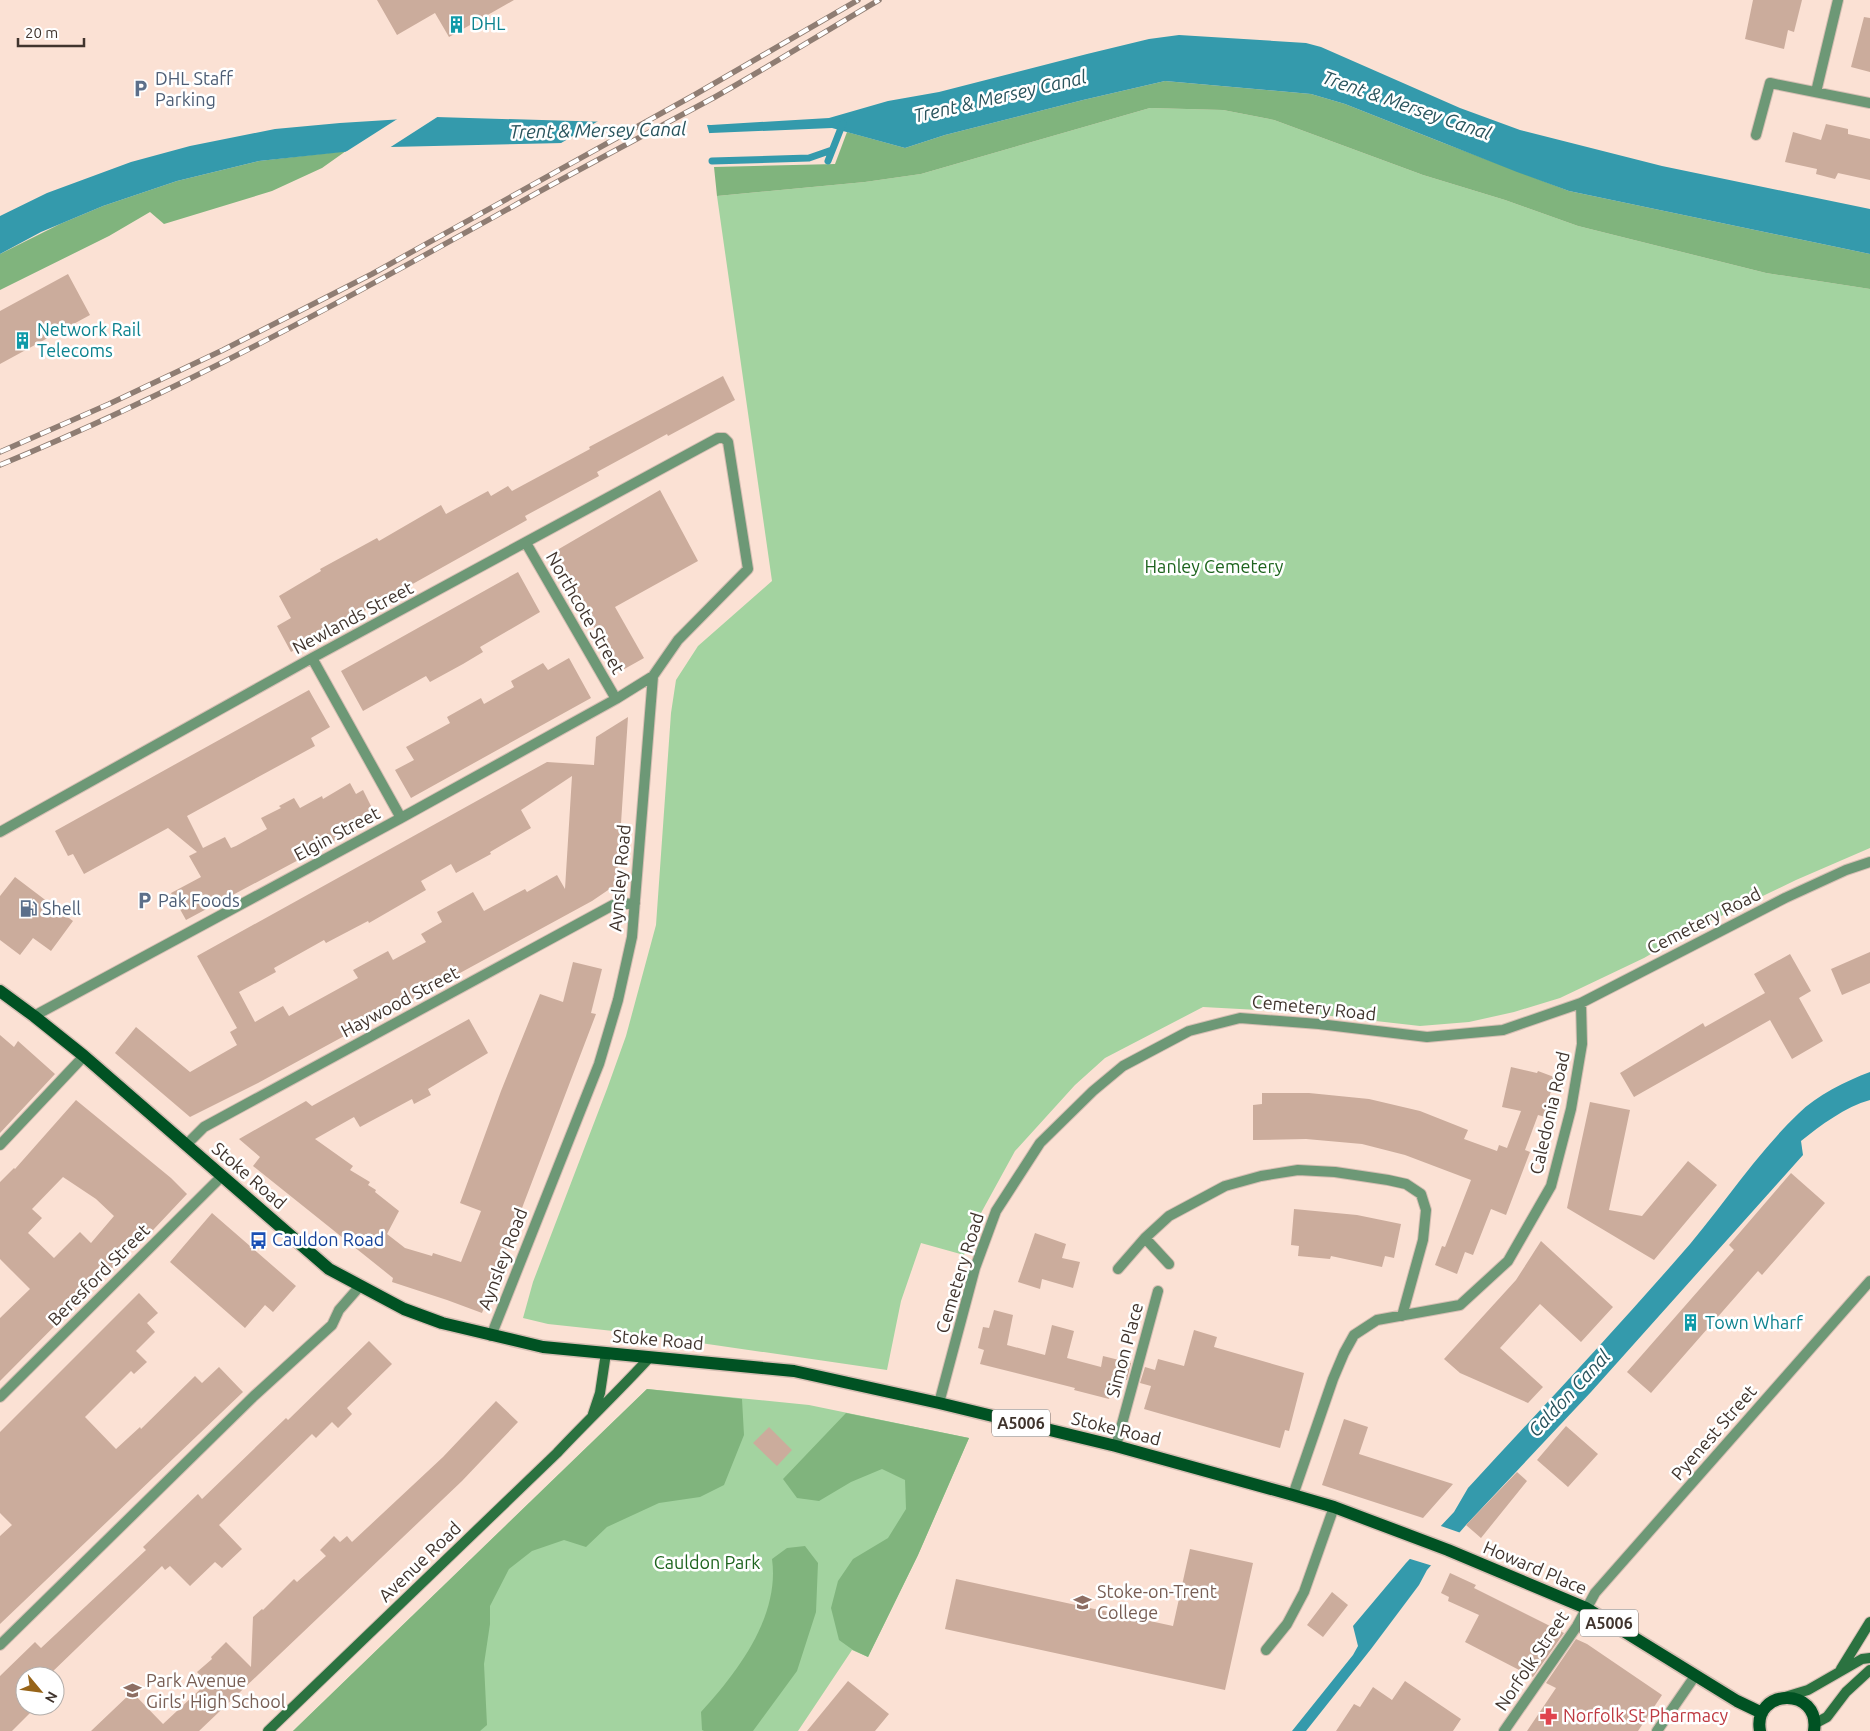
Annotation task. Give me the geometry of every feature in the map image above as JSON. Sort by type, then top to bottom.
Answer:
[{"type":"main road","name":"Stoke Road","points":[[0,991],[84,1056],[330,1269],[404,1309],[442,1323],[490,1336],[543,1347],[794,1371],[939,1403],[1116,1446],[1293,1495],[1334,1507],[1448,1550]]},
{"type":"main road","name":"Howard Place","points":[[1448,1550],[1586,1608],[1695,1676],[1737,1701],[1762,1713]]},
{"type":"main road","points":[[1760,1731],[1762,1713],[1768,1705],[1774,1700],[1790,1697],[1805,1704],[1812,1712],[1814,1727]]},
{"type":"street","points":[[1816,92],[1838,0]]},
{"type":"street","points":[[1756,136],[1770,83],[1870,104]]},
{"type":"street","name":"Newlands Street","points":[[0,832],[312,658],[718,438],[724,438],[728,442],[748,569],[678,640],[653,676]]},
{"type":"street","name":"Northcote Street","points":[[526,543],[616,699]]},
{"type":"street","points":[[312,658],[401,818]]},
{"type":"street","name":"Elgin Street","points":[[34,1016],[401,818],[616,699],[653,676]]},
{"type":"street","name":"Aynsley Road","points":[[490,1336],[598,1064],[618,1000],[632,936],[653,676]]},
{"type":"street","name":"Cemetery Road","points":[[939,1403],[975,1268],[996,1211],[1040,1143],[1093,1091],[1123,1066],[1189,1031],[1240,1018],[1320,1024],[1427,1036],[1503,1030],[1581,1002],[1785,898],[1846,870],[1870,862]]},
{"type":"street","name":"Haywood Street","points":[[187,1144],[204,1127],[613,905],[635,903]]},
{"type":"street","name":"Caledonia Road","points":[[1293,1495],[1333,1379],[1354,1335],[1377,1320],[1460,1305],[1508,1261],[1551,1186],[1568,1118],[1582,1044],[1581,1002]]},
{"type":"street","points":[[0,1145],[84,1056]]},
{"type":"street","points":[[1118,1269],[1169,1216],[1225,1186],[1261,1176],[1298,1170],[1335,1172],[1406,1184],[1421,1194],[1426,1210],[1423,1240],[1402,1316]]},
{"type":"street","name":"Beresford Street","points":[[0,1397],[221,1176]]},
{"type":"street","points":[[1146,1238],[1169,1264]]},
{"type":"street","name":"Pyenest Street","points":[[1586,1608],[1595,1593],[1870,1281]]},
{"type":"street","points":[[0,1645],[254,1396],[332,1325],[339,1310],[360,1286]]},
{"type":"street","name":"Simon Place","points":[[1116,1446],[1158,1291]]},
{"type":"street","name":"Avenue Road","points":[[593,1415],[600,1393],[606,1353]]},
{"type":"street","name":"Avenue Road","points":[[268,1731],[557,1453],[650,1357]]},
{"type":"street","points":[[1266,1650],[1287,1624],[1304,1592],[1334,1507]]},
{"type":"street","name":"Norfolk Street","points":[[1504,1731],[1577,1626],[1586,1608]]},
{"type":"street","points":[[1840,1670],[1870,1622]]},
{"type":"street","points":[[1784,1698],[1808,1690],[1840,1670],[1862,1659],[1870,1658]]},
{"type":"street","points":[[1814,1727],[1827,1716],[1846,1692],[1870,1670]]},
{"type":"street","points":[[1657,1731],[1695,1676]]},
{"type":"green space","points":[[1165,81],[1311,94],[1345,104],[1569,191],[1870,254],[1870,289],[1766,273],[1578,226],[1505,200],[1423,175],[1274,120],[1223,110],[1150,108],[921,174],[865,182],[717,196],[714,167],[835,164],[847,132],[905,148],[945,135]]},
{"type":"green space","name":"Hanley Cemetery","points":[[1150,108],[1223,110],[1274,120],[1423,175],[1505,200],[1578,226],[1766,273],[1870,289],[1870,848],[1796,880],[1698,927],[1644,958],[1560,998],[1514,1012],[1469,1022],[1420,1026],[1296,1012],[1203,1007],[1105,1058],[1075,1085],[1015,1151],[981,1213],[964,1255],[921,1243],[901,1301],[887,1370],[632,1333],[548,1324],[523,1318],[533,1282],[626,1036],[656,925],[671,713],[676,680],[698,646],[772,581],[717,196],[865,182],[921,174]]},
{"type":"green space","points":[[346,151],[322,168],[272,191],[164,224],[150,212],[109,236],[0,290],[0,254],[60,224],[103,206],[177,181],[259,161]]},
{"type":"green space","name":"Cauldon Park","points":[[647,1389],[809,1405],[969,1438],[918,1555],[868,1657],[852,1650],[798,1731],[293,1731]]},
{"type":"green space","points":[[647,1389],[742,1399],[744,1435],[724,1485],[700,1497],[659,1503],[607,1527],[586,1547],[564,1540],[532,1551],[509,1569],[490,1606],[490,1624],[484,1664],[487,1725],[480,1731],[293,1731]]},
{"type":"green space","points":[[846,1413],[969,1438],[918,1555],[868,1657],[853,1650],[839,1640],[831,1608],[838,1581],[853,1559],[888,1538],[906,1509],[905,1480],[882,1469],[851,1482],[819,1501],[797,1498],[783,1479]]},
{"type":"green space","points":[[805,1546],[818,1563],[816,1612],[797,1671],[753,1731],[702,1730],[701,1712],[742,1661],[763,1622],[773,1580],[772,1559],[787,1548]]},
{"type":"water","name":"Trent & Mersey Canal","points":[[1179,35],[1306,43],[1321,47],[1460,108],[1520,130],[1662,166],[1870,209],[1870,254],[1569,191],[1345,104],[1311,94],[1165,81],[945,135],[905,148],[832,128],[711,133],[563,143],[390,147],[259,161],[177,181],[103,206],[41,232],[0,254],[0,216],[47,193],[131,162],[190,146],[275,129],[436,117],[711,125],[829,118],[888,101],[939,92],[1149,39]]},
{"type":"water","name":"Caldon Canal","points":[[1870,1072],[1870,1100],[1842,1112],[1801,1141],[1803,1155],[1591,1392],[1466,1525],[1427,1570],[1419,1585],[1371,1649],[1306,1731],[1292,1731],[1353,1655],[1358,1646],[1353,1626],[1406,1563],[1454,1512],[1468,1488],[1677,1259],[1766,1148],[1798,1114],[1814,1101],[1842,1084]]},
{"type":"pier","points":[[442,114],[386,150],[344,153],[402,116]]},
{"type":"pier","points":[[600,120],[711,122],[707,125],[710,136],[556,146]]},
{"type":"pier","points":[[1438,1525],[1461,1533],[1433,1566],[1407,1558]]},
{"type":"building","name":"DHL","points":[[377,0],[514,0],[449,37],[435,13],[397,35]]},
{"type":"building","points":[[1753,0],[1802,0],[1794,32],[1788,30],[1784,49],[1745,39]]},
{"type":"building","points":[[1864,17],[1870,18],[1870,72],[1851,67]]},
{"type":"building","points":[[1826,124],[1848,129],[1848,134],[1870,139],[1870,180],[1838,173],[1835,179],[1816,174],[1817,169],[1785,162],[1793,132],[1821,140]]},
{"type":"building","name":"Network Rail Telecoms","points":[[68,274],[90,315],[0,364],[0,311]]},
{"type":"building","points":[[723,376],[735,400],[597,472],[599,476],[525,516],[527,520],[291,652],[277,626],[291,618],[279,596],[321,571],[320,569],[377,538],[379,541],[441,505],[446,514],[488,491],[491,496],[508,486],[512,491],[590,449],[589,447]]},
{"type":"building","points":[[660,490],[698,561],[615,607],[644,658],[619,672],[552,553]]},
{"type":"building","points":[[518,572],[540,612],[480,647],[483,652],[463,664],[430,682],[426,676],[363,711],[341,671]]},
{"type":"building","points":[[569,658],[591,698],[411,798],[395,770],[414,760],[406,747],[450,723],[447,717],[481,698],[484,704],[514,687],[511,681],[543,663],[548,670]]},
{"type":"building","points":[[309,690],[330,727],[311,738],[315,746],[187,816],[203,848],[225,837],[231,848],[236,846],[267,829],[261,818],[281,808],[279,806],[294,798],[300,808],[322,796],[323,799],[350,783],[356,794],[363,790],[377,818],[186,920],[171,893],[201,877],[189,856],[197,852],[168,828],[84,874],[73,854],[68,856],[55,831]]},
{"type":"building","points":[[628,717],[617,884],[592,901],[258,1083],[190,1117],[115,1053],[136,1027],[190,1072],[237,1045],[230,1032],[237,1028],[197,956],[547,762],[594,765],[596,737]],"holes":[[[572,776],[565,889],[557,875],[527,892],[525,889],[484,911],[473,892],[437,912],[442,922],[421,934],[426,942],[393,960],[388,951],[353,970],[358,978],[289,1016],[283,1006],[255,1022],[239,992],[276,972],[274,968],[324,940],[326,943],[368,921],[369,923],[426,890],[421,881],[451,864],[456,873],[491,854],[490,852],[531,828],[521,810]]]},
{"type":"building","name":"Shell","points":[[15,877],[73,921],[51,951],[33,938],[20,955],[0,940],[0,896]]},
{"type":"building","points":[[1870,952],[1870,983],[1842,995],[1831,969]]},
{"type":"building","points":[[1790,954],[1811,991],[1799,998],[1823,1041],[1792,1059],[1770,1020],[1634,1097],[1620,1073],[1703,1023],[1705,1027],[1765,993],[1754,974]]},
{"type":"building","points":[[573,962],[602,969],[591,1013],[596,1014],[482,1313],[392,1282],[393,1278],[253,1166],[260,1157],[239,1139],[306,1101],[312,1106],[469,1019],[488,1053],[428,1089],[431,1095],[414,1104],[412,1099],[360,1127],[354,1117],[315,1139],[353,1166],[350,1170],[370,1182],[368,1185],[376,1190],[375,1192],[399,1211],[387,1234],[405,1248],[432,1256],[433,1253],[461,1262],[481,1211],[460,1203],[501,1091],[540,994],[563,1002]]},
{"type":"building","points":[[0,1035],[14,1047],[18,1041],[55,1074],[0,1133]]},
{"type":"building","points":[[1511,1067],[1537,1073],[1538,1071],[1554,1077],[1545,1117],[1538,1115],[1525,1150],[1530,1152],[1506,1215],[1491,1209],[1473,1255],[1465,1252],[1457,1274],[1435,1265],[1442,1246],[1445,1247],[1471,1180],[1405,1155],[1362,1144],[1306,1139],[1253,1140],[1253,1105],[1262,1104],[1262,1093],[1309,1093],[1369,1099],[1420,1111],[1468,1130],[1464,1139],[1497,1151],[1499,1145],[1507,1148],[1521,1111],[1502,1107]]},
{"type":"building","points":[[76,1100],[171,1178],[187,1194],[138,1246],[136,1244],[0,1381],[0,1318],[30,1289],[0,1259],[0,1182],[15,1169]],"holes":[[[63,1177],[96,1199],[114,1216],[91,1243],[80,1232],[54,1258],[28,1233],[42,1218],[32,1209]]]},
{"type":"building","points":[[1590,1102],[1630,1110],[1609,1210],[1642,1216],[1688,1161],[1717,1185],[1654,1260],[1567,1208]]},
{"type":"building","points":[[1791,1173],[1825,1203],[1762,1275],[1758,1271],[1651,1393],[1627,1372],[1734,1250],[1729,1245]]},
{"type":"building","points":[[1294,1209],[1357,1215],[1401,1224],[1394,1258],[1385,1256],[1382,1267],[1331,1256],[1330,1259],[1298,1256],[1299,1246],[1291,1245]]},
{"type":"building","points":[[212,1213],[296,1286],[273,1312],[265,1305],[245,1328],[170,1262]]},
{"type":"building","points":[[1035,1233],[1066,1244],[1062,1258],[1080,1262],[1073,1288],[1042,1279],[1040,1289],[1018,1282]]},
{"type":"building","points":[[1541,1241],[1613,1307],[1581,1342],[1540,1304],[1500,1348],[1543,1387],[1528,1403],[1460,1373],[1444,1359],[1516,1280]]},
{"type":"building","points":[[139,1293],[158,1313],[147,1323],[155,1332],[136,1351],[147,1362],[134,1374],[131,1371],[85,1417],[116,1449],[140,1427],[141,1429],[195,1376],[202,1383],[219,1367],[243,1392],[0,1624],[0,1536],[12,1525],[0,1513],[0,1432]]},
{"type":"building","points":[[994,1310],[1013,1315],[1007,1345],[1045,1355],[1052,1325],[1074,1331],[1067,1358],[1101,1367],[1103,1356],[1131,1363],[1127,1380],[1114,1377],[1109,1399],[1074,1390],[1075,1388],[980,1364],[984,1350],[978,1348],[983,1327],[989,1328]]},
{"type":"building","points":[[1194,1330],[1217,1337],[1214,1347],[1304,1373],[1289,1431],[1285,1430],[1280,1448],[1144,1409],[1151,1386],[1140,1383],[1145,1367],[1155,1370],[1158,1359],[1184,1366]]},
{"type":"building","points":[[369,1341],[392,1364],[347,1408],[352,1414],[338,1428],[332,1422],[316,1438],[312,1434],[219,1525],[242,1549],[222,1568],[215,1562],[190,1586],[170,1566],[165,1570],[162,1566],[58,1666],[15,1666],[15,1716],[27,1716],[12,1731],[0,1731],[0,1676],[35,1642],[41,1648],[146,1550],[143,1547],[198,1494],[202,1499],[286,1418],[288,1420]]},
{"type":"building","points":[[496,1401],[518,1422],[462,1481],[199,1731],[91,1731],[132,1692],[163,1724],[207,1683],[197,1672],[212,1659],[211,1657],[226,1642],[251,1667],[253,1617],[263,1610],[294,1579],[297,1582],[326,1556],[320,1550],[334,1536],[340,1542],[347,1536],[352,1542],[443,1457]]},
{"type":"building","points":[[1344,1419],[1368,1427],[1359,1454],[1453,1484],[1423,1518],[1322,1485]]},
{"type":"building","points":[[1566,1426],[1598,1454],[1568,1487],[1537,1460]]},
{"type":"building","points":[[769,1427],[792,1450],[777,1466],[753,1443]]},
{"type":"building","points":[[1517,1472],[1527,1481],[1481,1538],[1466,1525]]},
{"type":"building","points":[[1190,1549],[1253,1563],[1225,1690],[945,1629],[956,1579],[1173,1626]]},
{"type":"building","points":[[1450,1573],[1476,1585],[1474,1588],[1564,1633],[1533,1677],[1465,1642],[1479,1615],[1448,1601],[1449,1597],[1441,1593]]},
{"type":"building","points":[[1332,1592],[1348,1605],[1323,1637],[1307,1625]]},
{"type":"building","points":[[1576,1639],[1587,1644],[1662,1695],[1638,1731],[1527,1731],[1556,1688],[1546,1683]]},
{"type":"building","points":[[848,1681],[889,1714],[875,1731],[807,1731]]},
{"type":"building","points":[[1405,1681],[1461,1719],[1453,1731],[1336,1731],[1354,1704],[1360,1707],[1373,1687],[1392,1700]]},
{"type":"waterway","points":[[828,161],[843,123]]},
{"type":"waterway","points":[[712,161],[809,158],[832,150]]},
{"type":"railway","points":[[0,452],[109,404],[223,350],[372,274],[696,94],[858,0]]},
{"type":"railway","points":[[0,465],[135,405],[332,306],[715,97],[879,0]]},
{"type":"place","name":"DHL","points":[[457,24]]},
{"type":"place","name":"DHL Staff Parking","points":[[141,89]]},
{"type":"place","name":"Network Rail Telecoms","points":[[23,340]]},
{"type":"place","name":"Pak Foods","points":[[144,901]]},
{"type":"place","name":"Shell","points":[[28,909]]},
{"type":"place","name":"Cauldon Road","points":[[258,1240]]},
{"type":"place","name":"Town Wharf","points":[[1691,1323]]},
{"type":"place","name":"Stoke-on-Trent College","points":[[1083,1602]]},
{"type":"place","name":"Park Avenue Girls' High School","points":[[132,1691]]},
{"type":"place","name":"Norfolk St Pharmacy","points":[[1549,1716]]}]
